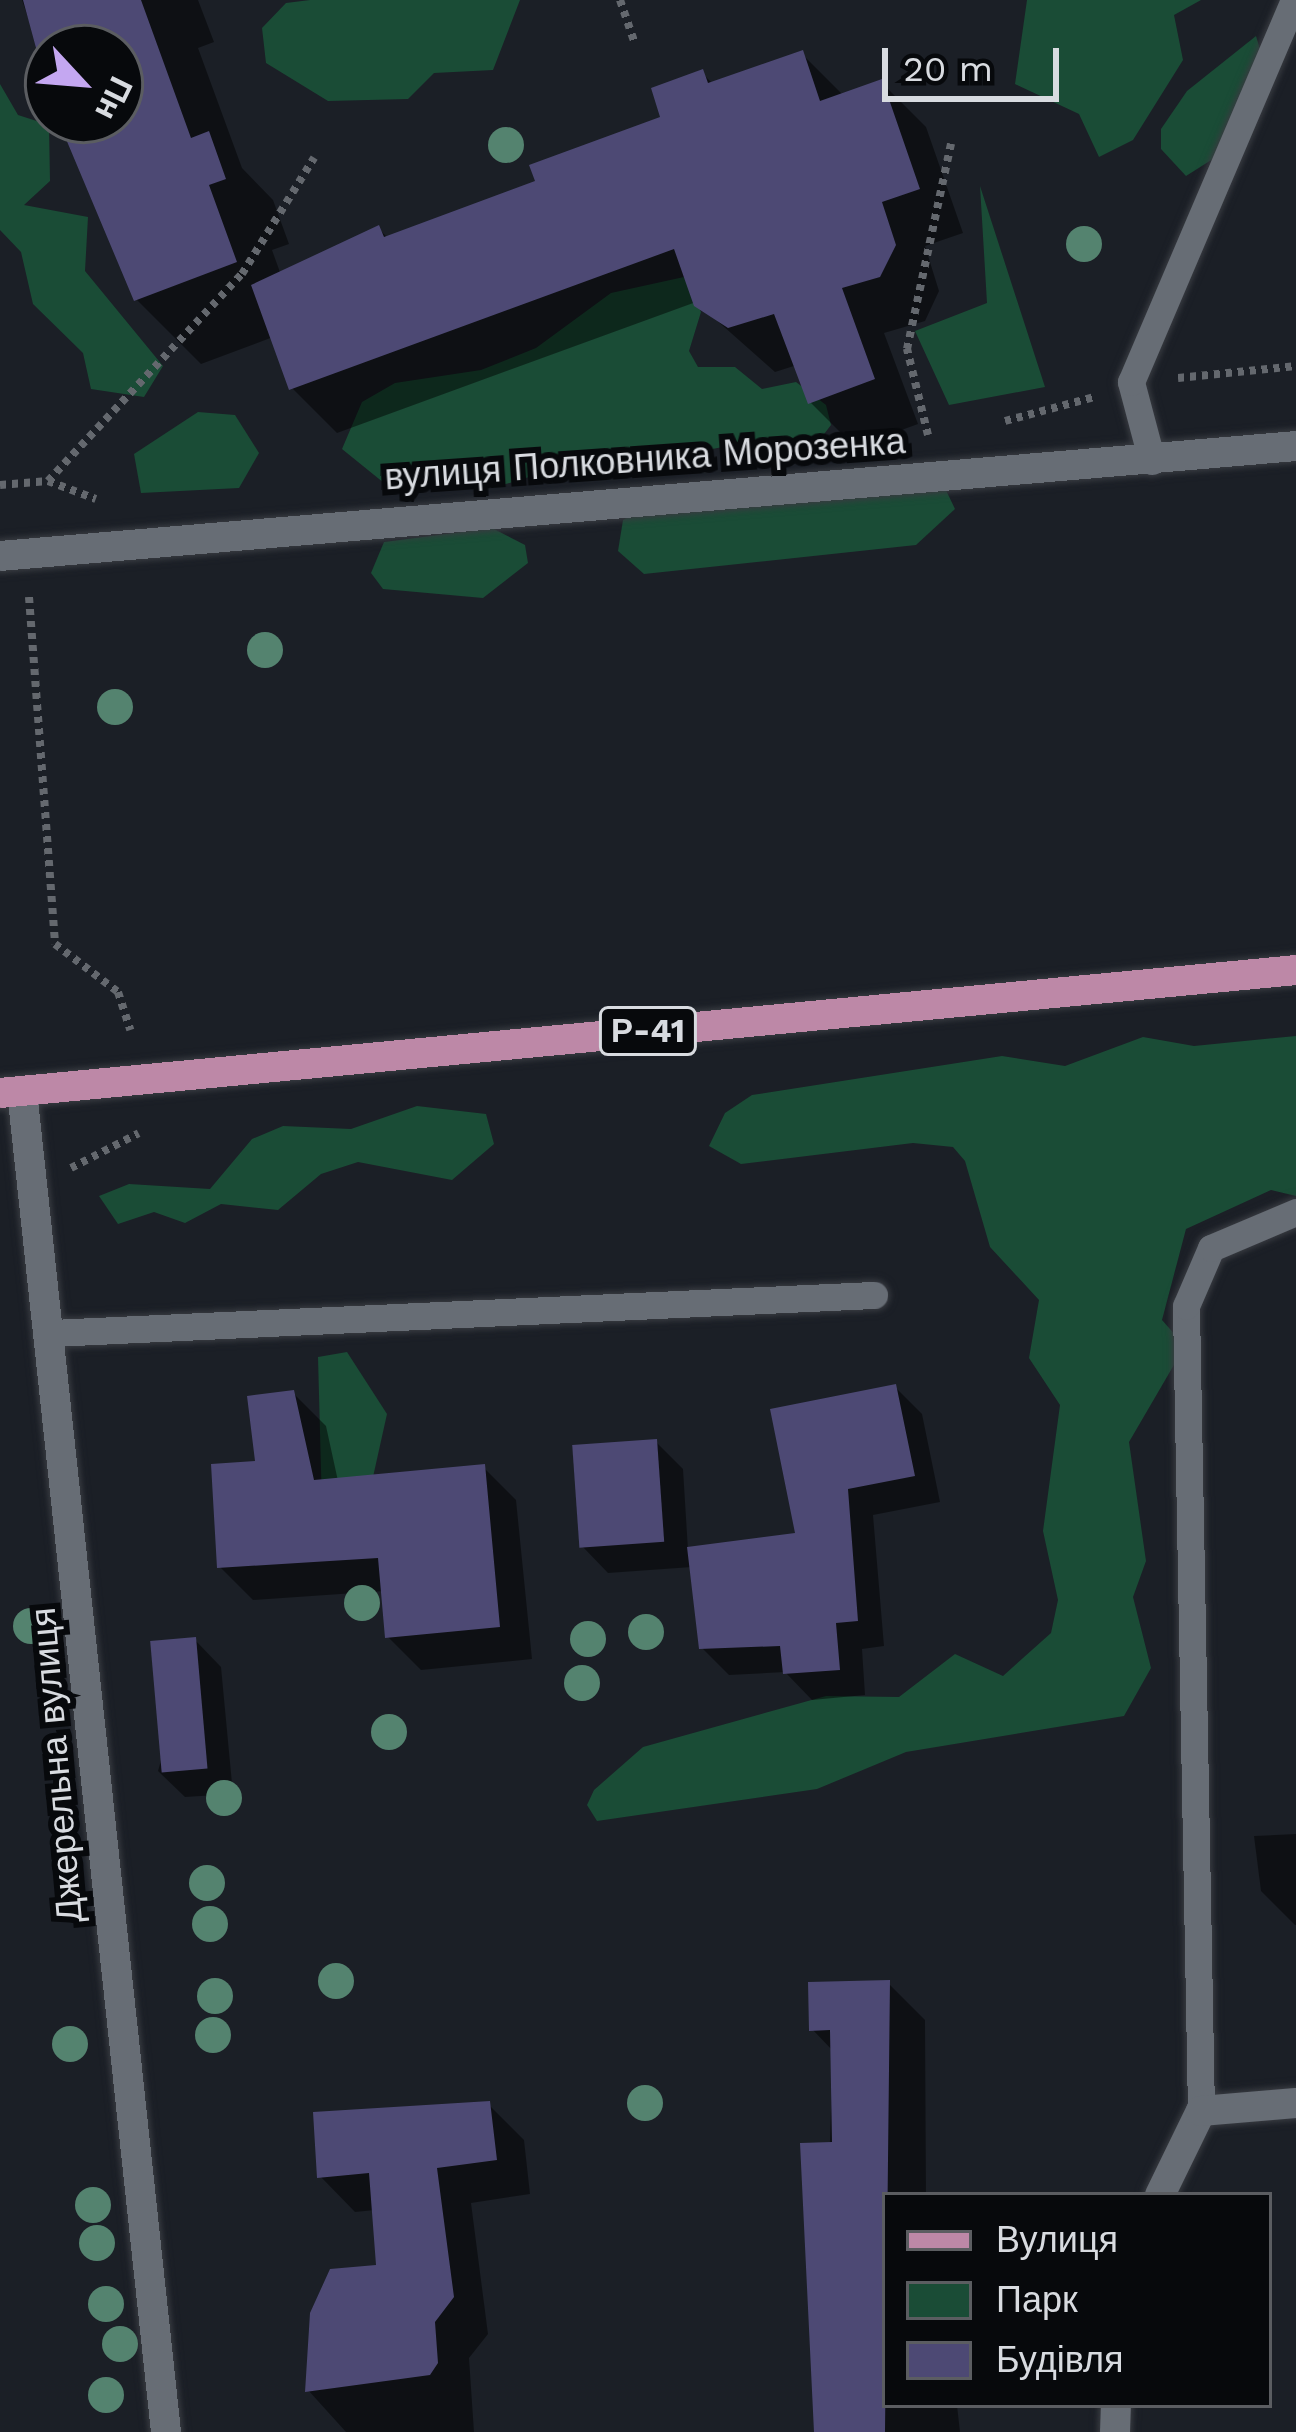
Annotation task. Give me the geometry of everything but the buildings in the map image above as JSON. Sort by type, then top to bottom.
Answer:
[{"type":"main road","name":"Р-41","points":[[11,1092],[1296,970]]},
{"type":"street","name":"вулиця Полковника Морозенка","points":[[13,555],[1296,446]]},
{"type":"street","name":"Джерельна вулиця","points":[[11,1092],[37,1183],[166,2432]]},
{"type":"street","points":[[1161,2192],[1201,2111],[1296,2103]]},
{"type":"lane","points":[[1152,461],[1131,382],[1294,0]]},
{"type":"lane","points":[[1201,2111],[1186,1306],[1211,1248],[1296,1212]]},
{"type":"lane","points":[[52,1333],[874,1295]]},
{"type":"path","points":[[620,0],[634,41]]},
{"type":"path","points":[[928,439],[908,349],[950,144]]},
{"type":"path","points":[[0,485],[48,481],[242,274],[314,158]]},
{"type":"path","points":[[13,555],[55,944],[118,992],[130,1030]]},
{"type":"path","points":[[37,1183],[139,1132]]},
{"type":"green space","points":[[520,0],[493,70],[434,73],[408,99],[328,101],[266,63],[262,28],[286,3]]},
{"type":"green space","points":[[1027,0],[1201,0],[1174,15],[1183,60],[1133,140],[1099,157],[1079,114],[1015,84]]},
{"type":"green space","points":[[1256,36],[1266,69],[1224,152],[1186,176],[1161,149],[1161,129],[1187,91]]},
{"type":"green space","points":[[0,84],[18,115],[24,117],[24,144],[49,144],[50,181],[24,205],[88,217],[85,271],[163,366],[144,397],[91,389],[83,353],[33,304],[21,252],[0,230]]},
{"type":"green space","points":[[980,186],[1045,387],[949,405],[915,331],[987,303]]},
{"type":"green space","points":[[684,277],[701,312],[689,351],[698,367],[735,367],[762,389],[796,382],[826,405],[831,425],[808,455],[773,459],[738,444],[661,459],[623,448],[493,488],[439,464],[384,483],[342,449],[362,402],[395,383],[481,370],[536,348],[611,293]]},
{"type":"green space","points":[[198,412],[235,415],[259,453],[239,488],[141,493],[134,454]]},
{"type":"green space","points":[[943,484],[955,509],[916,545],[644,574],[618,551],[623,520],[639,511]]},
{"type":"green space","points":[[492,528],[525,545],[528,563],[483,598],[383,589],[371,573],[384,542]]},
{"type":"green space","points":[[1296,1036],[1296,1196],[1271,1190],[1186,1229],[1162,1320],[1185,1346],[1129,1442],[1146,1561],[1133,1597],[1151,1668],[1124,1716],[906,1752],[817,1789],[597,1821],[587,1805],[594,1790],[643,1747],[826,1696],[899,1697],[955,1654],[1003,1676],[1051,1633],[1058,1600],[1043,1531],[1060,1405],[1029,1358],[1039,1300],[990,1247],[965,1161],[953,1147],[913,1143],[741,1164],[709,1146],[725,1113],[752,1095],[1002,1056],[1065,1066],[1143,1037],[1194,1046]]},
{"type":"green space","points":[[417,1106],[486,1114],[494,1144],[452,1180],[358,1162],[321,1174],[278,1210],[221,1204],[185,1223],[154,1212],[118,1224],[99,1196],[129,1184],[210,1189],[252,1139],[283,1126],[351,1129]]},
{"type":"green space","points":[[347,1352],[387,1414],[363,1522],[322,1507],[318,1357]]}]
